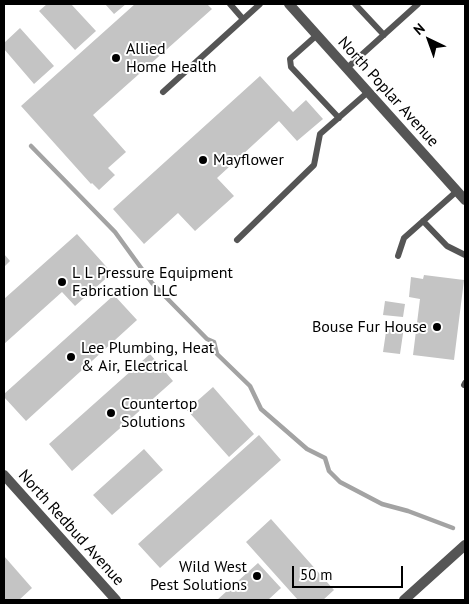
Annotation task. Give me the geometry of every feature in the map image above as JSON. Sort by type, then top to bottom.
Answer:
[{"type":"street","name":"North Poplar Avenue","points":[[289,4],[465,200]]},
{"type":"street","name":"North Redbud Avenue","points":[[4,475],[116,600]]},
{"type":"street","points":[[404,600],[465,544]]},
{"type":"lane","points":[[230,4],[243,18]]},
{"type":"lane","points":[[164,92],[260,4]]},
{"type":"lane","points":[[355,4],[384,35]]},
{"type":"lane","points":[[347,68],[418,4]]},
{"type":"lane","points":[[317,34],[290,59],[291,67],[339,118]]},
{"type":"lane","points":[[237,240],[314,166],[320,134],[368,92]]},
{"type":"lane","points":[[398,256],[404,238],[457,191]]},
{"type":"lane","points":[[423,221],[447,246],[465,255]]},
{"type":"building","points":[[47,4],[71,4],[96,31],[75,50],[39,11]]},
{"type":"building","points":[[105,4],[126,4],[114,14]]},
{"type":"building","name":"Allied Home Health","points":[[135,4],[207,4],[212,9],[93,115],[126,152],[108,168],[115,175],[99,190],[91,184],[21,106]]},
{"type":"building","points":[[20,28],[54,66],[34,84],[4,49],[4,43]]},
{"type":"building","name":"Mayflower","points":[[260,76],[293,112],[306,100],[323,119],[297,141],[279,121],[217,178],[234,196],[195,231],[178,213],[144,244],[113,209]]},
{"type":"building","name":"L L Pressure Equipment Fabrication LLC","points":[[77,234],[112,273],[75,306],[62,292],[4,344],[4,299]]},
{"type":"building","points":[[4,254],[10,261],[4,267]]},
{"type":"building","name":"Bouse Fur House","points":[[424,275],[464,280],[454,360],[413,355],[420,299],[409,297],[411,277],[423,279]]},
{"type":"building","name":"Lee Plumbing, Heat & Air, Electrical","points":[[114,295],[137,320],[26,421],[4,397],[4,394]]},
{"type":"building","points":[[385,301],[405,304],[403,317],[383,315]]},
{"type":"building","points":[[387,325],[404,327],[400,354],[383,352]]},
{"type":"building","name":"Countertop Solutions","points":[[150,354],[173,381],[72,471],[49,444]]},
{"type":"building","points":[[213,387],[254,434],[229,457],[187,410]]},
{"type":"building","points":[[259,435],[281,460],[160,568],[138,544]]},
{"type":"building","points":[[144,449],[163,470],[112,515],[93,495]]},
{"type":"building","points":[[271,519],[334,590],[323,600],[298,600],[246,542]]},
{"type":"building","points":[[4,556],[32,588],[19,600],[4,600]]},
{"type":"building","name":"Wild West Pest Solutions","points":[[258,563],[281,588],[268,600],[217,600]]},
{"type":"waterway","points":[[31,146],[115,232],[152,283],[207,339],[214,342],[217,354],[250,386],[261,409],[307,449],[325,458],[329,471],[340,482],[382,504],[408,511],[453,528]]},
{"type":"place","name":"Allied Home Health","points":[[116,58]]},
{"type":"place","name":"Mayflower","points":[[203,160]]},
{"type":"place","name":"L L Pressure Equipment Fabrication LLC","points":[[62,282]]},
{"type":"place","name":"Bouse Fur House","points":[[437,327]]},
{"type":"place","name":"Lee Plumbing, Heat & Air, Electrical","points":[[71,357]]},
{"type":"place","name":"Countertop Solutions","points":[[111,413]]},
{"type":"place","name":"Wild West Pest Solutions","points":[[257,576]]}]
